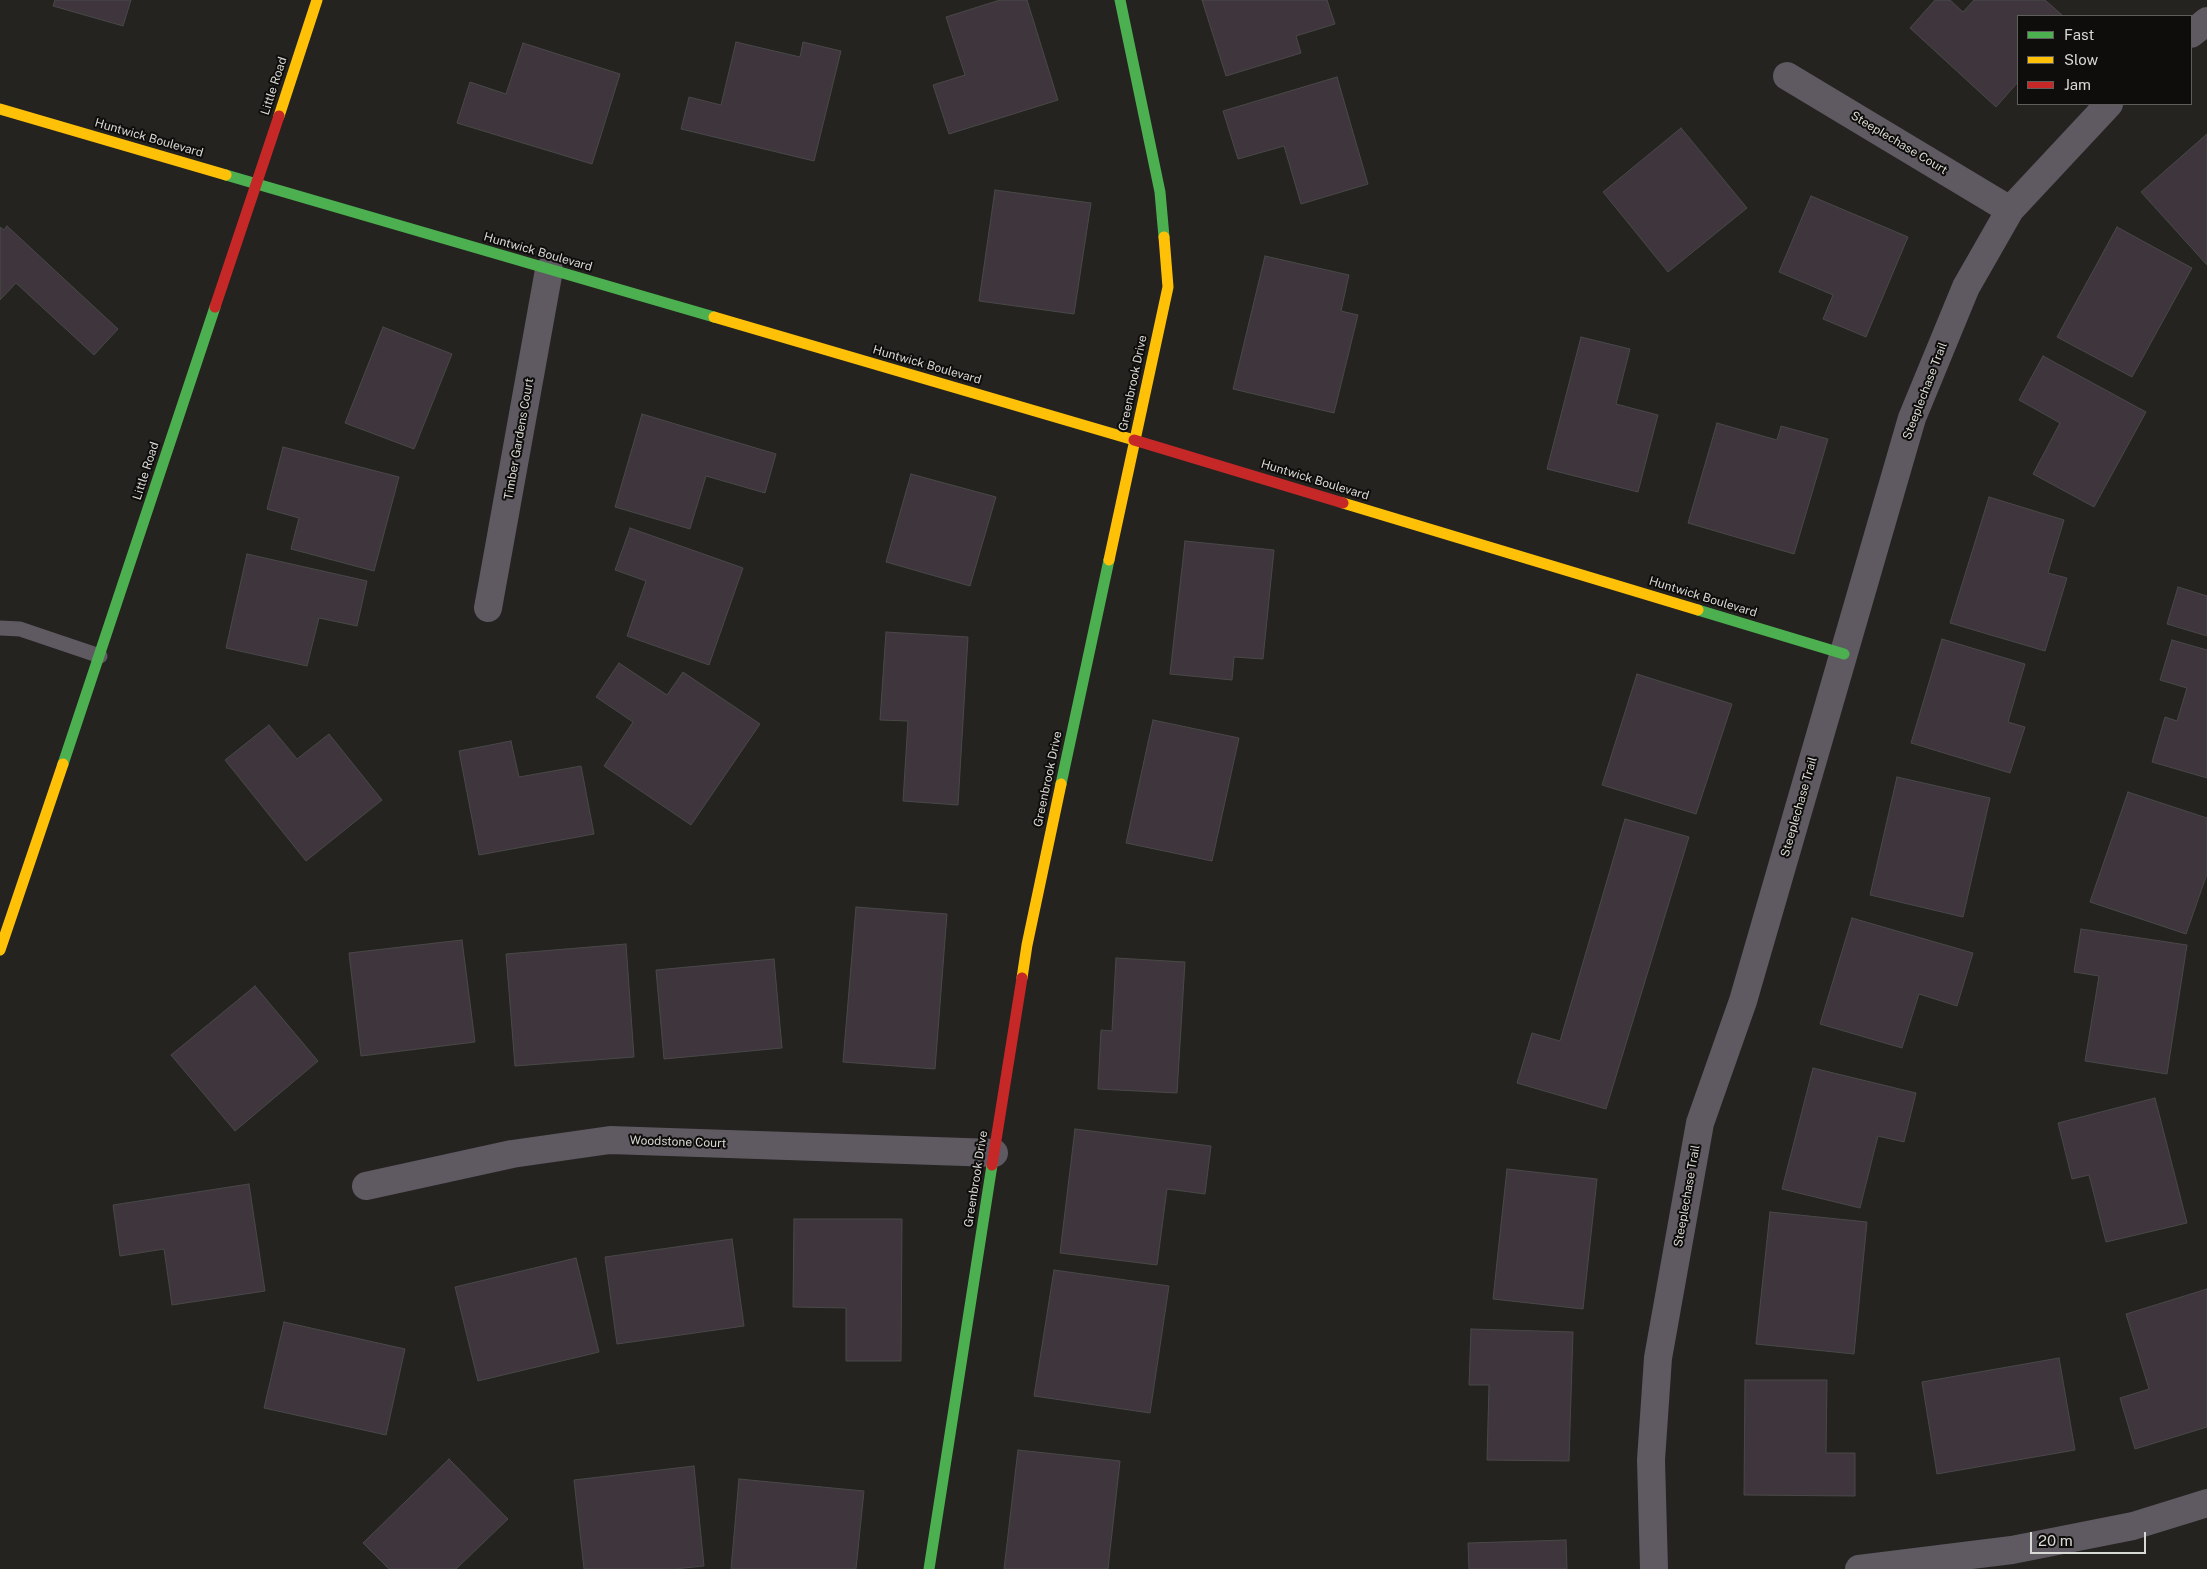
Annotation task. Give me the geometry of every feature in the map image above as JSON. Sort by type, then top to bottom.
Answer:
[{"type":"street","name":"Little Road","points":[[0,950],[100,656],[317,0]]},
{"type":"street","name":"Greenbrook Drive","points":[[929,1569],[1027,945],[1168,287],[1160,192],[1120,0]]},
{"type":"street","points":[[2192,33],[2207,21]]},
{"type":"street","name":"Steeplechase Court","points":[[1787,76],[2010,210]]},
{"type":"street","name":"Steeplechase Trail","points":[[1654,1569],[1651,1460],[1658,1358],[1700,1123],[1743,1001],[1912,418],[1966,287],[2010,210],[2108,105]]},
{"type":"street","name":"Huntwick Boulevard","points":[[0,108],[1135,440],[1844,654]]},
{"type":"street","name":"Timber Gardens Court","points":[[488,608],[550,270]]},
{"type":"street","name":"Woodstone Court","points":[[366,1186],[512,1154],[610,1140],[994,1153]]},
{"type":"street","points":[[1859,1569],[2012,1550],[2134,1526],[2207,1503]]},
{"type":"lane","points":[[0,628],[20,629],[100,656]]},
{"type":"building","points":[[55,0],[131,0],[123,26],[53,6]]},
{"type":"building","points":[[1000,0],[1027,0],[1058,100],[949,134],[933,85],[965,75],[946,17]]},
{"type":"building","points":[[1202,0],[1327,0],[1335,24],[1296,36],[1301,53],[1226,76]]},
{"type":"building","points":[[1935,0],[1950,0],[1963,12],[1974,0],[2045,0],[2062,15],[2017,15],[2017,83],[1996,107],[1910,28]]},
{"type":"building","points":[[736,42],[800,57],[803,42],[841,51],[814,161],[681,129],[689,97],[721,105]]},
{"type":"building","points":[[523,43],[620,74],[592,164],[457,123],[470,82],[506,94]]},
{"type":"building","points":[[1337,77],[1368,184],[1301,204],[1284,146],[1238,159],[1223,111]]},
{"type":"building","points":[[1681,128],[1747,208],[1668,272],[1603,192]]},
{"type":"building","points":[[2207,134],[2207,265],[2141,192]]},
{"type":"building","points":[[995,190],[1091,203],[1074,314],[979,301]]},
{"type":"building","points":[[1811,196],[1908,237],[1866,337],[1823,319],[1833,295],[1779,272]]},
{"type":"building","points":[[7,226],[118,329],[94,355],[16,283],[0,300],[0,227],[4,230]]},
{"type":"building","points":[[2117,227],[2192,268],[2132,377],[2057,337]]},
{"type":"building","points":[[1265,256],[1349,275],[1341,311],[1358,315],[1334,413],[1233,389]]},
{"type":"building","points":[[383,327],[452,354],[414,449],[345,423]]},
{"type":"building","points":[[1581,337],[1630,349],[1616,404],[1658,415],[1638,492],[1547,469]]},
{"type":"building","points":[[2043,356],[2146,412],[2094,507],[2033,474],[2060,423],[2019,400]]},
{"type":"building","points":[[642,414],[776,454],[765,493],[706,476],[690,529],[615,507]]},
{"type":"building","points":[[1717,423],[1777,440],[1781,426],[1828,439],[1794,554],[1688,523]]},
{"type":"building","points":[[283,447],[399,477],[374,571],[291,549],[299,518],[267,509]]},
{"type":"building","points":[[911,474],[996,497],[970,586],[886,562]]},
{"type":"building","points":[[1989,497],[2064,520],[2048,573],[2067,578],[2045,651],[1950,623]]},
{"type":"building","points":[[630,528],[743,568],[709,665],[627,636],[646,581],[615,570]]},
{"type":"building","points":[[1185,541],[1274,550],[1263,659],[1234,657],[1232,680],[1170,674]]},
{"type":"building","points":[[247,554],[367,581],[357,626],[319,618],[307,666],[226,648]]},
{"type":"building","points":[[2178,587],[2207,596],[2207,636],[2167,624]]},
{"type":"building","points":[[886,632],[968,637],[958,805],[903,801],[908,721],[880,720]]},
{"type":"building","points":[[1942,639],[2025,664],[2008,722],[2025,727],[2010,773],[1911,743]]},
{"type":"building","points":[[2172,640],[2207,650],[2207,778],[2152,762],[2165,717],[2177,721],[2187,688],[2160,680]]},
{"type":"building","points":[[619,663],[667,695],[683,672],[760,724],[691,825],[604,766],[633,722],[596,697]]},
{"type":"building","points":[[1637,674],[1732,704],[1696,814],[1602,785]]},
{"type":"building","points":[[1153,720],[1239,738],[1212,861],[1126,843]]},
{"type":"building","points":[[269,725],[297,759],[329,734],[382,800],[306,861],[225,760]]},
{"type":"building","points":[[511,741],[519,777],[581,766],[594,834],[479,855],[459,751]]},
{"type":"building","points":[[1897,777],[1990,798],[1963,917],[1870,895]]},
{"type":"building","points":[[2128,792],[2207,818],[2207,874],[2186,934],[2090,902]]},
{"type":"building","points":[[1625,819],[1689,837],[1606,1109],[1517,1083],[1532,1033],[1560,1041]]},
{"type":"building","points":[[856,907],[947,914],[935,1069],[843,1062]]},
{"type":"building","points":[[1852,918],[1973,953],[1957,1006],[1919,994],[1902,1048],[1820,1024]]},
{"type":"building","points":[[2081,929],[2187,945],[2167,1074],[2085,1061],[2099,976],[2074,972]]},
{"type":"building","points":[[462,940],[475,1042],[361,1056],[349,953]]},
{"type":"building","points":[[626,944],[634,1057],[515,1066],[506,954]]},
{"type":"building","points":[[1116,958],[1185,962],[1177,1093],[1098,1089],[1101,1030],[1112,1031]]},
{"type":"building","points":[[774,959],[782,1048],[664,1059],[656,970]]},
{"type":"building","points":[[255,986],[318,1061],[235,1131],[171,1055]]},
{"type":"building","points":[[1813,1068],[1916,1093],[1904,1142],[1878,1136],[1860,1208],[1782,1189]]},
{"type":"building","points":[[2155,1098],[2187,1223],[2106,1242],[2089,1175],[2072,1179],[2058,1123]]},
{"type":"building","points":[[1075,1129],[1211,1146],[1205,1194],[1167,1189],[1157,1265],[1060,1253]]},
{"type":"building","points":[[1507,1169],[1597,1179],[1583,1309],[1493,1299]]},
{"type":"building","points":[[249,1184],[265,1291],[172,1305],[164,1249],[120,1256],[113,1205]]},
{"type":"building","points":[[1770,1212],[1867,1222],[1854,1354],[1756,1344]]},
{"type":"building","points":[[794,1219],[902,1219],[901,1361],[846,1361],[846,1308],[793,1307]]},
{"type":"building","points":[[732,1239],[744,1326],[617,1344],[605,1257]]},
{"type":"building","points":[[576,1258],[599,1352],[478,1381],[455,1287]]},
{"type":"building","points":[[1054,1270],[1169,1286],[1150,1413],[1034,1396]]},
{"type":"building","points":[[2207,1289],[2207,1427],[2135,1449],[2120,1398],[2149,1389],[2126,1314]]},
{"type":"building","points":[[284,1322],[405,1349],[386,1435],[264,1408]]},
{"type":"building","points":[[1471,1329],[1573,1332],[1569,1461],[1487,1460],[1489,1385],[1469,1385]]},
{"type":"building","points":[[2059,1358],[2075,1450],[1937,1474],[1922,1382]]},
{"type":"building","points":[[1745,1380],[1827,1380],[1826,1453],[1855,1453],[1855,1496],[1744,1495]]},
{"type":"building","points":[[1018,1450],[1120,1461],[1108,1569],[1004,1569]]},
{"type":"building","points":[[449,1459],[508,1519],[456,1569],[389,1569],[363,1543]]},
{"type":"building","points":[[694,1466],[704,1566],[674,1569],[584,1569],[574,1480]]},
{"type":"building","points":[[739,1479],[864,1491],[856,1569],[731,1569]]},
{"type":"building","points":[[1566,1540],[1567,1569],[1469,1569],[1468,1543]]},
{"type":"traffic: fast","points":[[1120,0],[1160,192],[1164,237]]},
{"type":"traffic: fast","points":[[226,175],[714,317]]},
{"type":"traffic: fast","points":[[63,764],[215,307]]},
{"type":"traffic: fast","points":[[1061,784],[1109,560]]},
{"type":"traffic: fast","points":[[1698,610],[1844,654]]},
{"type":"traffic: fast","points":[[929,1569],[992,1165]]},
{"type":"traffic: slow","points":[[279,116],[317,0]]},
{"type":"traffic: slow","points":[[0,109],[226,175]]},
{"type":"traffic: slow","points":[[1109,560],[1168,287],[1164,237]]},
{"type":"traffic: slow","points":[[714,317],[1134,440]]},
{"type":"traffic: slow","points":[[1343,503],[1698,610]]},
{"type":"traffic: slow","points":[[0,950],[63,764]]},
{"type":"traffic: slow","points":[[1022,978],[1027,945],[1061,784]]},
{"type":"traffic: jam","points":[[215,307],[279,116]]},
{"type":"traffic: jam","points":[[1134,440],[1343,503]]},
{"type":"traffic: jam","points":[[992,1165],[1022,978]]}]
